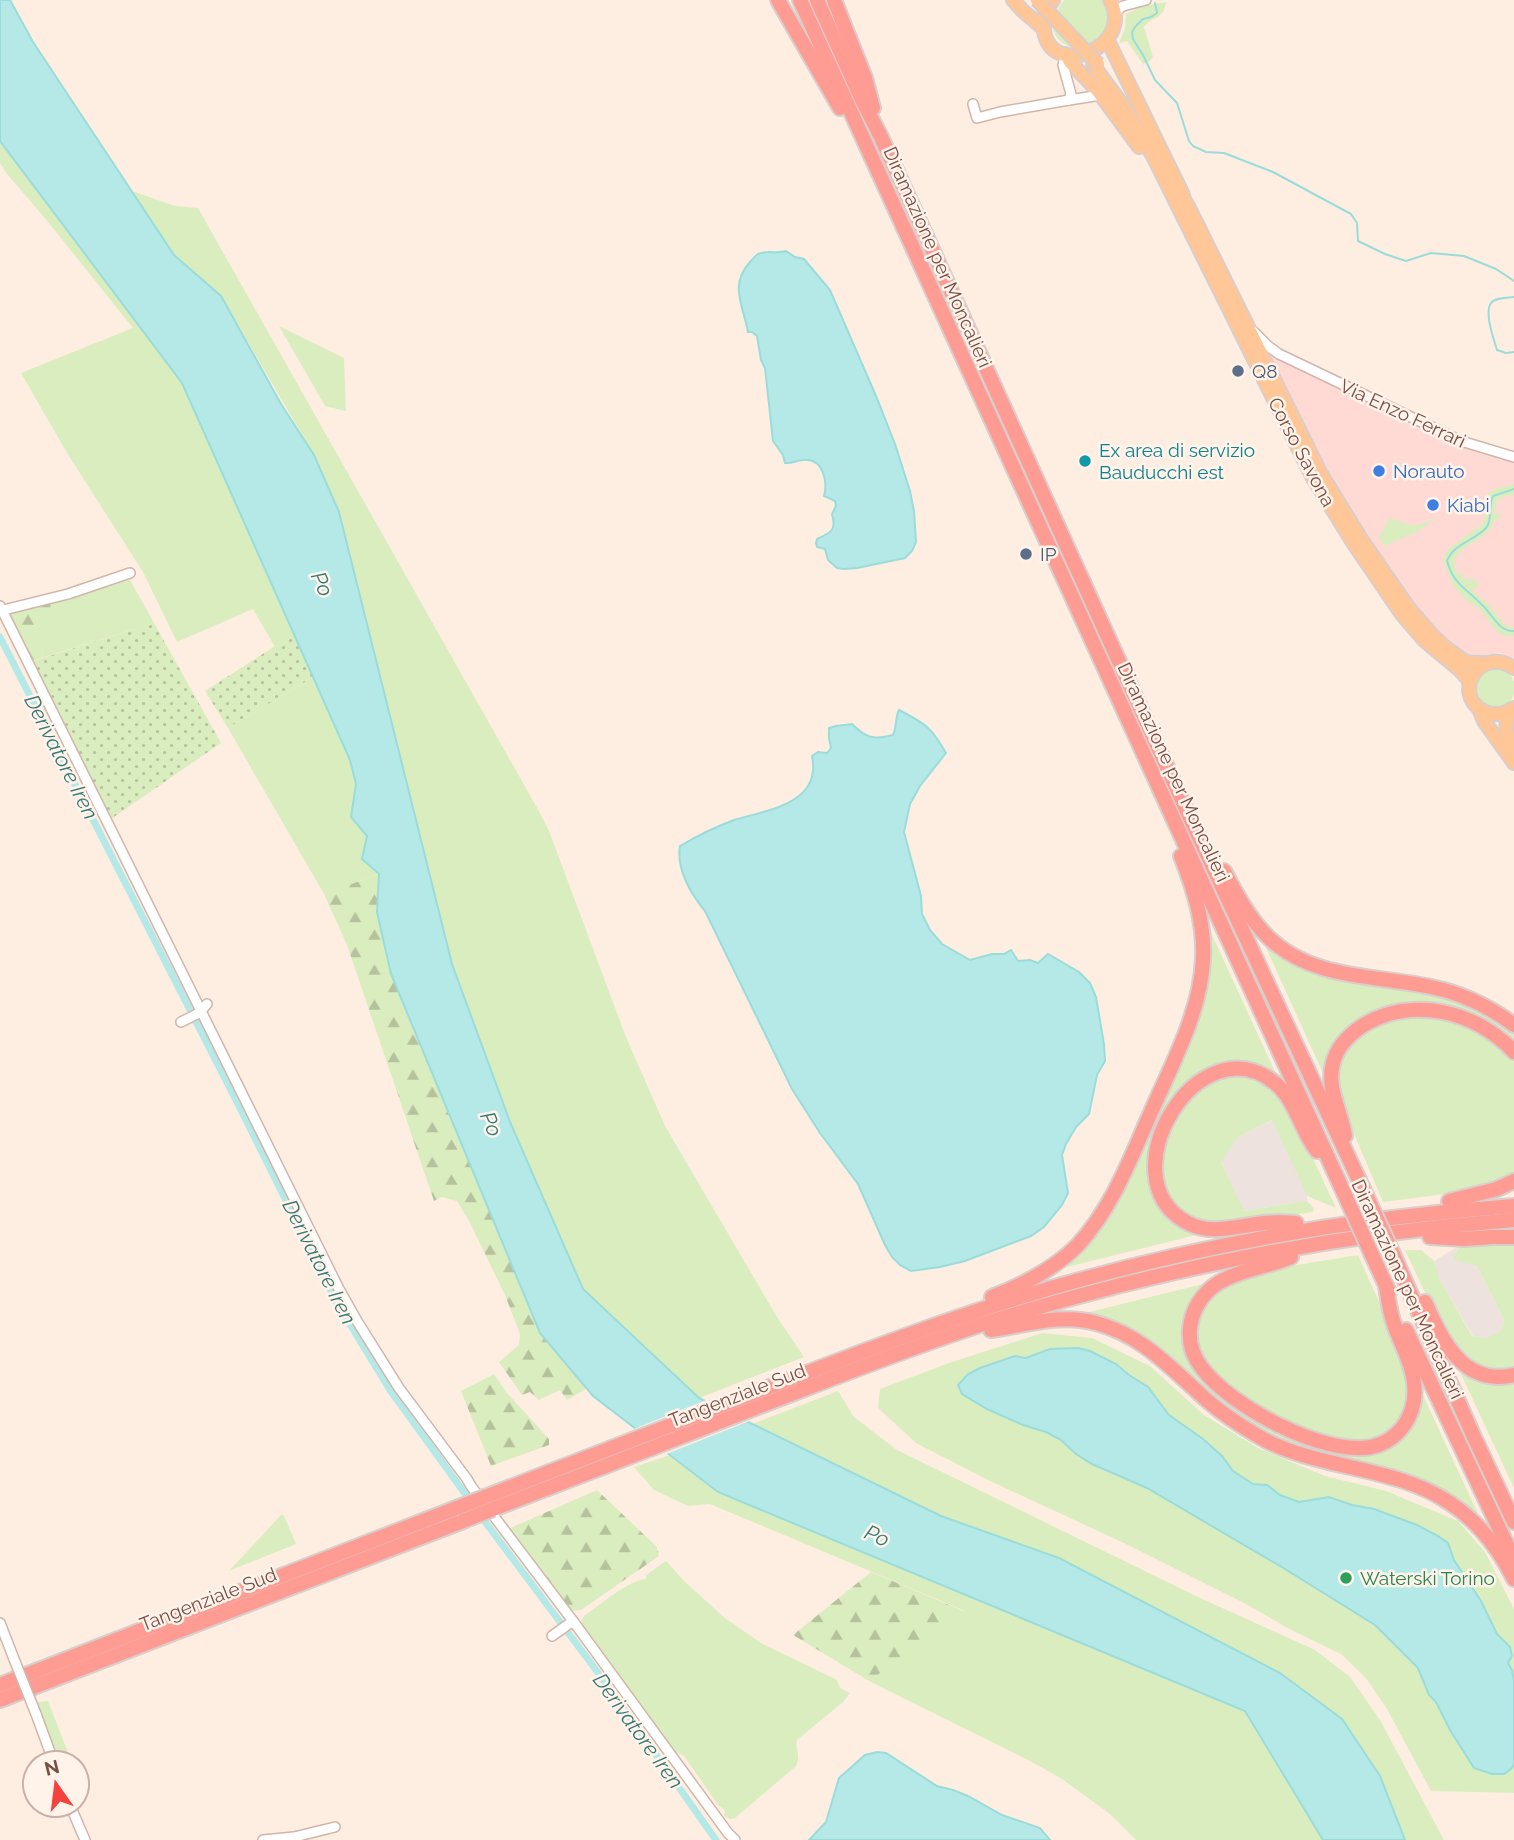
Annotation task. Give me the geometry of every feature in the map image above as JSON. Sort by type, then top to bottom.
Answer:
[{"type":"highway","points":[[778,0],[890,198]]},
{"type":"highway","name":"Diramazione per Moncalieri","points":[[800,0],[1343,1193],[1514,1560]]},
{"type":"highway","name":"Diramazione per Moncalieri","points":[[817,0],[1514,1522]]},
{"type":"highway","points":[[834,0],[865,78],[881,137]]},
{"type":"highway","points":[[910,1342],[951,1311],[1021,1284],[1052,1266],[1077,1245],[1106,1208],[1119,1185],[1190,1023],[1198,999],[1201,977],[1203,957],[1199,912],[1175,839],[1168,808]]},
{"type":"highway","points":[[1191,820],[1209,842],[1259,927],[1293,956],[1323,970],[1418,984],[1453,993],[1488,1008],[1514,1025]]},
{"type":"highway","points":[[1345,1148],[1343,1125],[1332,1090],[1331,1069],[1341,1045],[1366,1024],[1400,1012],[1451,1014],[1489,1031],[1514,1052]]},
{"type":"highway","points":[[1296,1223],[1205,1228],[1186,1222],[1171,1211],[1159,1187],[1156,1154],[1161,1131],[1178,1101],[1199,1082],[1217,1072],[1239,1070],[1258,1074],[1282,1089],[1313,1147],[1334,1171]]},
{"type":"highway","points":[[1449,1201],[1497,1189],[1514,1181]]},
{"type":"highway","points":[[1189,1253],[1247,1233],[1296,1223],[1368,1211],[1514,1196]]},
{"type":"highway","name":"Tangenziale Sud","points":[[0,1685],[489,1503],[572,1479],[847,1373],[980,1310],[1060,1285],[1189,1253],[1285,1234],[1441,1212],[1514,1206]]},
{"type":"highway","points":[[991,1330],[1186,1278],[1351,1247],[1483,1230],[1514,1221]]},
{"type":"highway","name":"Tangenziale Sud","points":[[489,1503],[562,1467],[836,1362],[1193,1267],[1346,1239],[1514,1221]]},
{"type":"highway","points":[[1430,1237],[1514,1237]]},
{"type":"highway","points":[[1291,1257],[1234,1276],[1210,1289],[1194,1312],[1189,1328],[1189,1341],[1201,1368],[1227,1393],[1277,1424],[1318,1440],[1350,1448],[1380,1444],[1398,1433],[1411,1412],[1414,1376],[1392,1317],[1386,1286]]},
{"type":"highway","points":[[1402,1273],[1419,1290],[1448,1348],[1462,1363],[1479,1374],[1497,1378],[1514,1375]]},
{"type":"highway","points":[[910,1342],[1065,1318],[1122,1331],[1154,1352],[1227,1417],[1265,1440],[1319,1461],[1402,1481],[1444,1499],[1479,1527],[1493,1544],[1514,1579]]},
{"type":"highway","name":"Tangenziale Sud","points":[[0,1700],[458,1515]]},
{"type":"main road","points":[[1013,0],[1044,29]]},
{"type":"main road","points":[[1053,0],[1044,12],[1044,35],[1055,50],[1076,56],[1094,51],[1107,39],[1113,29],[1114,13],[1110,0]]},
{"type":"main road","name":"Corso Savona","points":[[1034,1],[1109,78],[1128,106],[1249,327],[1321,474],[1404,601],[1445,647],[1464,660],[1473,663],[1500,661],[1514,668]]},
{"type":"main road","points":[[1107,39],[1185,210]]},
{"type":"main road","points":[[1066,54],[1070,62],[1101,95],[1185,210]]},
{"type":"main road","name":"Corso Savona","points":[[1185,210],[1307,467],[1332,511],[1412,627],[1470,682],[1471,698],[1514,763]]},
{"type":"main road","points":[[1470,682],[1473,674],[1485,663]]},
{"type":"main road","points":[[1479,708],[1495,715],[1513,708]]},
{"type":"main road","points":[[1513,708],[1505,727],[1514,747]]},
{"type":"street","points":[[1114,13],[1123,6],[1146,0]]},
{"type":"street","points":[[1066,54],[1063,65],[1071,94],[1069,100]]},
{"type":"street","points":[[973,104],[977,118],[1101,95]]},
{"type":"street","name":"Via Enzo Ferrari","points":[[1249,327],[1274,351],[1294,361],[1461,441],[1514,457]]},
{"type":"street","points":[[130,573],[68,594],[1,609],[203,1009],[263,1138],[357,1321],[399,1388],[735,1840]]},
{"type":"street","points":[[181,1022],[203,1009]]},
{"type":"street","points":[[552,1636],[573,1621]]},
{"type":"street","points":[[0,1623],[49,1749]]},
{"type":"street","points":[[76,1819],[85,1840]]},
{"type":"street","points":[[263,1840],[294,1837],[335,1827]]},
{"type":"shaded area","points":[[1268,354],[1418,428],[1469,449],[1514,462],[1514,658],[1500,653],[1478,657],[1458,652],[1414,605],[1340,497],[1307,439]]},
{"type":"shaded area","points":[[1273,1120],[1307,1201],[1243,1211],[1221,1161],[1238,1137]]},
{"type":"shaded area","points":[[1459,1246],[1454,1255],[1477,1266],[1504,1320],[1502,1330],[1486,1338],[1473,1336],[1440,1280],[1434,1261]]},
{"type":"green space","points":[[1064,0],[1102,0],[1108,19],[1100,39],[1089,46],[1077,48],[1058,39],[1053,29],[1055,15]]},
{"type":"green space","points":[[1166,2],[1163,12],[1144,27],[1153,57],[1143,64],[1127,41],[1119,43],[1125,28],[1126,14],[1142,6]]},
{"type":"green space","points":[[0,141],[182,383],[294,634],[275,647],[253,609],[177,642],[143,572],[67,453],[21,373],[133,328],[7,174],[0,163]]},
{"type":"green space","points":[[132,191],[175,206],[198,208],[540,813],[626,1037],[665,1126],[777,1317],[804,1357],[699,1398],[583,1289],[510,1122],[452,964],[339,512],[314,455],[221,296],[174,255]]},
{"type":"green space","points":[[279,326],[344,358],[346,411],[325,406]]},
{"type":"green space","points":[[1514,484],[1514,497],[1504,497],[1498,502],[1495,513],[1501,515],[1499,520],[1494,520],[1484,535],[1461,551],[1455,564],[1458,574],[1469,580],[1470,577],[1479,584],[1473,591],[1490,606],[1504,624],[1514,627],[1514,636],[1505,636],[1497,632],[1480,610],[1454,587],[1443,562],[1446,552],[1452,546],[1483,523],[1487,495],[1495,489]]},
{"type":"green space","points":[[1390,517],[1415,525],[1438,517],[1417,532],[1384,546],[1379,537]]},
{"type":"green space","points":[[130,580],[154,623],[44,657],[33,619],[51,612],[50,604]]},
{"type":"green space","points":[[50,604],[52,612],[33,619],[44,657],[33,661],[10,614]]},
{"type":"green space","points":[[154,623],[221,743],[111,819],[33,661]]},
{"type":"green space","points":[[294,634],[313,677],[228,728],[205,691]]},
{"type":"green space","points":[[1496,669],[1509,675],[1515,688],[1509,701],[1496,707],[1483,701],[1477,688],[1483,675]]},
{"type":"green space","points":[[313,677],[350,760],[356,784],[351,817],[367,836],[379,874],[324,894],[228,728]]},
{"type":"green space","points":[[379,874],[377,912],[391,974],[540,1332],[586,1389],[567,1400],[560,1390],[539,1400],[530,1392],[522,1395],[499,1362],[519,1345],[520,1334],[505,1295],[457,1201],[442,1197],[434,1201],[347,945],[324,894]]},
{"type":"green space","points":[[1208,926],[1277,1076],[1248,1064],[1223,1066],[1156,1132],[1165,1212],[1182,1226],[1200,1234],[1060,1267],[1078,1251],[1184,1050]]},
{"type":"green space","points":[[1262,939],[1272,946],[1461,1001],[1514,1031],[1514,1047],[1473,1017],[1373,1015],[1327,1072],[1323,1073]]},
{"type":"green space","points":[[1417,1016],[1446,1020],[1471,1028],[1482,1034],[1514,1062],[1514,1175],[1476,1190],[1383,1202],[1338,1096],[1338,1063],[1351,1041],[1372,1026]]},
{"type":"green space","points":[[1247,1075],[1272,1088],[1289,1107],[1336,1208],[1307,1196],[1272,1120],[1238,1137],[1221,1162],[1244,1211],[1307,1201],[1314,1208],[1313,1212],[1213,1225],[1187,1217],[1169,1199],[1161,1174],[1163,1147],[1179,1108],[1211,1080]]},
{"type":"green space","points":[[1514,1243],[1514,1370],[1502,1373],[1476,1368],[1446,1338],[1405,1250],[1421,1250],[1434,1261],[1440,1280],[1472,1336],[1486,1338],[1502,1330],[1504,1320],[1477,1266],[1455,1260],[1454,1255],[1461,1245]]},
{"type":"green space","points":[[1358,1255],[1402,1354],[1408,1377],[1409,1401],[1406,1409],[1396,1425],[1383,1437],[1358,1442],[1336,1439],[1289,1423],[1244,1397],[1212,1370],[1198,1354],[1195,1338],[1198,1320],[1215,1291],[1262,1272]]},
{"type":"green space","points":[[1203,1284],[1188,1356],[1284,1432],[1383,1448],[1422,1393],[1478,1514],[1476,1516],[1467,1508],[1286,1444],[1236,1416],[1162,1350],[1142,1336],[1085,1316],[1085,1313]]},
{"type":"green space","name":"Waterski Torino","points":[[1042,1333],[1092,1338],[1150,1366],[1204,1415],[1258,1448],[1325,1476],[1386,1491],[1458,1521],[1485,1552],[1514,1609],[1514,1793],[1431,1791],[1387,1709],[1366,1678],[1341,1654],[1124,1543],[990,1481],[916,1443],[878,1408],[880,1389]]},
{"type":"green space","points":[[1462,1370],[1514,1380],[1514,1488],[1460,1372]]},
{"type":"green space","points":[[494,1374],[507,1393],[549,1439],[549,1445],[491,1466],[461,1391]]},
{"type":"green space","points":[[838,1391],[854,1417],[897,1450],[1198,1597],[1315,1650],[1350,1677],[1380,1720],[1444,1840],[1405,1840],[1380,1776],[1059,1558],[941,1516],[752,1424]]},
{"type":"green space","points":[[670,1455],[719,1492],[1245,1711],[1323,1840],[1136,1840],[1110,1814],[1062,1779],[869,1681],[965,1611],[710,1504],[688,1506],[654,1490],[634,1467]]},
{"type":"green space","points":[[597,1490],[657,1547],[659,1556],[581,1610],[571,1611],[508,1529]]},
{"type":"green space","points":[[282,1514],[296,1544],[229,1571]]},
{"type":"green space","points":[[666,1561],[725,1618],[761,1643],[837,1680],[840,1688],[850,1693],[797,1740],[796,1766],[735,1818],[724,1816],[725,1810],[718,1805],[684,1756],[674,1751],[582,1626],[584,1616],[622,1589],[646,1579],[646,1575]]},
{"type":"green space","points":[[871,1572],[966,1612],[869,1681],[793,1635]]},
{"type":"green space","points":[[48,1701],[67,1749],[54,1749],[36,1702]]},
{"type":"water","name":"Po","points":[[0,0],[10,0],[33,42],[174,255],[221,296],[281,404],[314,455],[339,512],[452,964],[510,1122],[583,1289],[699,1398],[941,1516],[1059,1558],[1280,1673],[1342,1719],[1380,1776],[1405,1840],[1323,1840],[1245,1711],[718,1492],[593,1396],[540,1333],[391,974],[377,912],[379,874],[362,859],[367,836],[351,817],[356,784],[350,760],[182,383],[0,141]]},
{"type":"water","points":[[786,251],[804,259],[830,290],[895,444],[914,511],[916,542],[905,558],[857,568],[837,568],[828,560],[825,549],[817,547],[816,543],[817,539],[833,528],[832,514],[836,506],[835,501],[824,496],[822,472],[810,460],[785,463],[773,441],[765,368],[757,336],[748,332],[739,287],[744,271],[757,254]]},
{"type":"water","points":[[899,710],[927,727],[946,753],[920,786],[910,804],[904,832],[921,896],[922,914],[930,930],[942,944],[970,960],[1004,954],[1011,950],[1018,961],[1030,960],[1038,963],[1048,954],[1079,972],[1090,983],[1096,997],[1105,1061],[1097,1075],[1089,1114],[1076,1127],[1062,1155],[1068,1193],[1044,1227],[1031,1236],[965,1261],[911,1271],[892,1257],[858,1184],[820,1133],[792,1089],[705,911],[686,881],[679,855],[680,846],[706,832],[734,820],[776,808],[800,795],[809,785],[813,772],[812,756],[818,752],[827,753],[831,748],[829,728],[852,724],[870,737],[893,735]]},
{"type":"water","points":[[1078,1348],[1116,1364],[1148,1387],[1169,1415],[1203,1439],[1222,1456],[1233,1471],[1253,1484],[1267,1485],[1280,1495],[1299,1502],[1329,1497],[1374,1509],[1417,1525],[1448,1543],[1454,1560],[1481,1601],[1497,1634],[1510,1647],[1512,1656],[1508,1663],[1514,1681],[1512,1768],[1504,1774],[1492,1774],[1474,1768],[1436,1702],[1429,1695],[1418,1668],[1375,1625],[1147,1488],[1092,1464],[1061,1440],[987,1409],[962,1394],[958,1385],[968,1374],[1015,1356],[1026,1358],[1050,1349]]},
{"type":"water","points":[[886,1753],[937,1786],[968,1796],[1002,1815],[1040,1828],[1050,1840],[809,1840],[826,1822],[839,1778],[865,1755]]},
{"type":"pier","points":[[709,1399],[752,1420],[664,1455],[631,1430]]},
{"type":"waterway","points":[[1155,3],[1157,13],[1143,19],[1135,27],[1132,32],[1133,39],[1155,80],[1177,103],[1193,146],[1206,152],[1224,153],[1273,172],[1351,214],[1357,223],[1358,241],[1385,254],[1406,261],[1431,253],[1464,256],[1496,269],[1514,281]]},
{"type":"waterway","points":[[1514,297],[1493,301],[1489,307],[1490,326],[1497,350],[1514,352]]},
{"type":"waterway","points":[[1514,489],[1493,496],[1486,528],[1454,550],[1447,561],[1461,586],[1499,625],[1514,631]]},
{"type":"waterway","name":"Derivatore Iren","points":[[0,637],[337,1303],[390,1390],[471,1502]]},
{"type":"waterway","name":"Derivatore Iren","points":[[480,1515],[602,1678],[716,1840]]},
{"type":"place","name":"Q8","points":[[1238,371]]},
{"type":"place","name":"Ex area di servizio Bauducchi est","points":[[1085,461]]},
{"type":"place","name":"Norauto","points":[[1379,471]]},
{"type":"place","name":"Kiabi","points":[[1433,505]]},
{"type":"place","name":"IP","points":[[1026,554]]},
{"type":"place","name":"Waterski Torino","points":[[1346,1578]]}]
